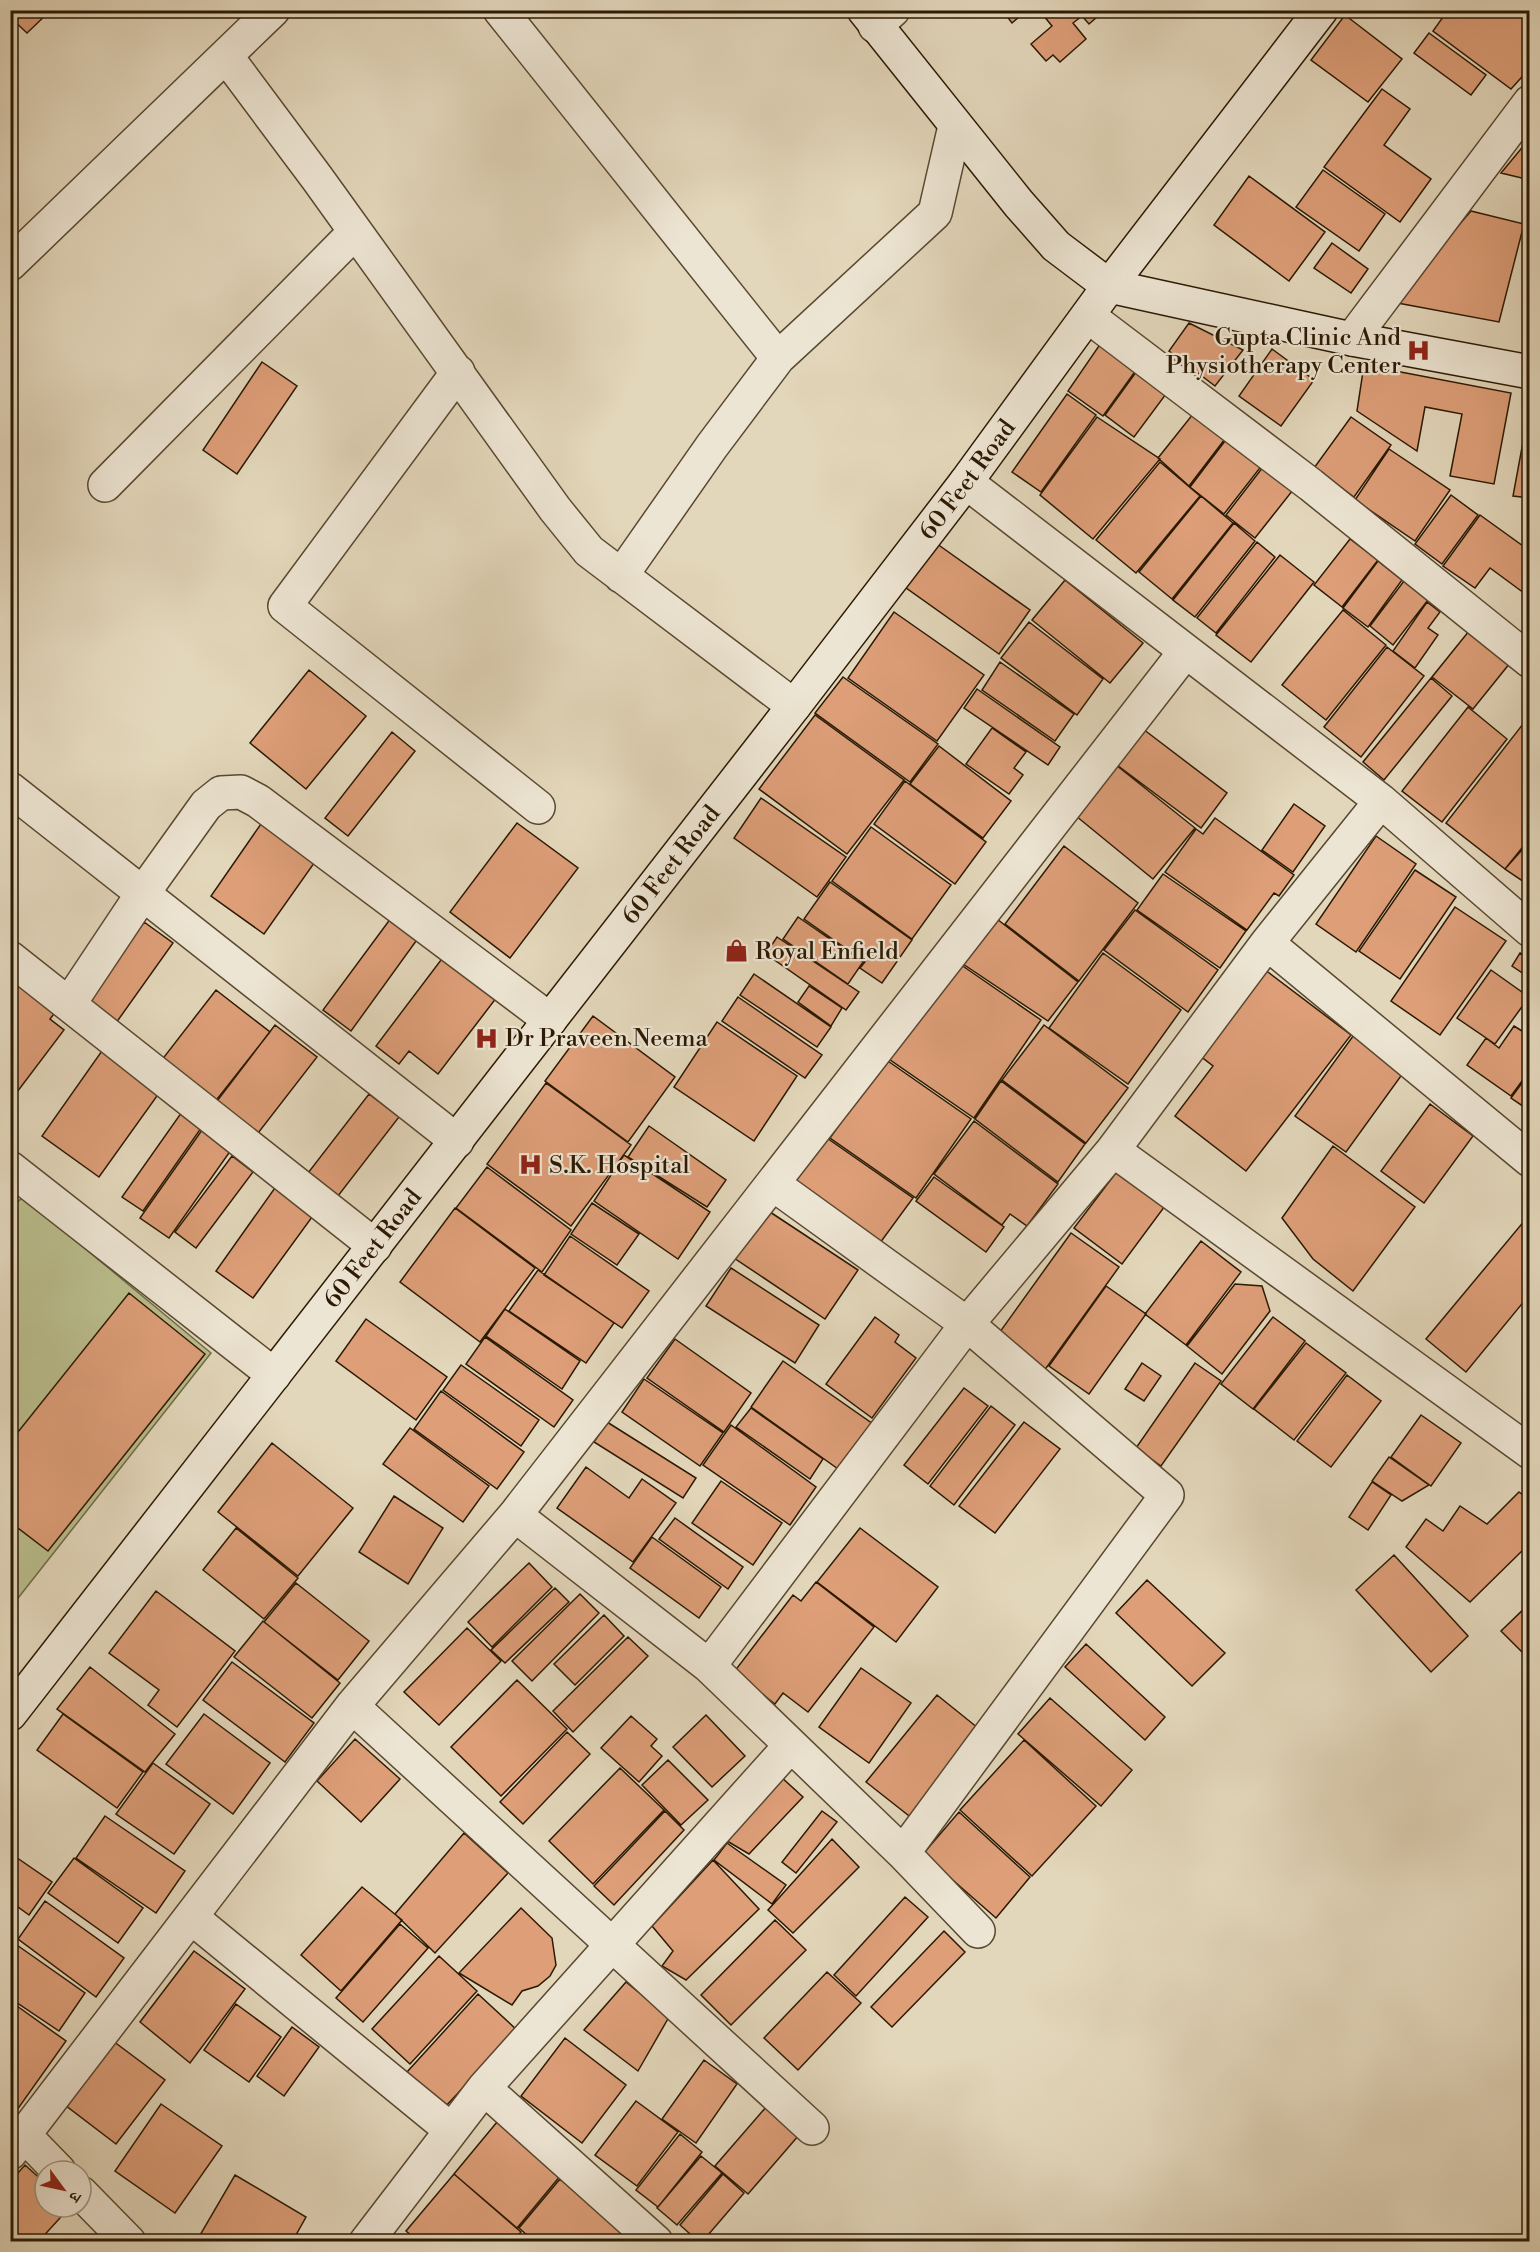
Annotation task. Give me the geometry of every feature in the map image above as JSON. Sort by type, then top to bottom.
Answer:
[{"type":"street","points":[[10,264],[273,10]]},
{"type":"street","points":[[500,10],[778,358]]},
{"type":"street","name":"60 Feet Road","points":[[10,1714],[794,706],[966,482],[1109,286],[1322,10]]},
{"type":"street","points":[[878,16],[955,126],[1019,204],[1056,246],[1109,286],[1352,339],[1530,372]]},
{"type":"street","points":[[226,56],[458,372],[555,509],[590,551],[794,706]]},
{"type":"street","points":[[1352,339],[1530,102]]},
{"type":"street","points":[[621,576],[712,446],[778,358],[935,213],[955,126]]},
{"type":"street","points":[[105,486],[355,232]]},
{"type":"street","points":[[1088,316],[1311,486],[1530,661]]},
{"type":"street","points":[[458,372],[285,606],[538,807]]},
{"type":"street","points":[[966,482],[1381,801],[1530,930]]},
{"type":"street","points":[[40,2159],[17,2144],[352,1706],[515,1515],[1185,652]]},
{"type":"street","points":[[10,789],[456,1141]]},
{"type":"street","points":[[69,1004],[143,893],[206,805],[221,793],[241,792],[258,801],[550,1020]]},
{"type":"street","points":[[709,1666],[967,1324],[1113,1150],[1267,943],[1381,801]]},
{"type":"street","points":[[1267,943],[1530,1160]]},
{"type":"street","points":[[10,958],[375,1246]]},
{"type":"street","points":[[1113,1150],[1530,1452]]},
{"type":"street","points":[[11,1170],[274,1375]]},
{"type":"street","points":[[773,1184],[967,1324],[1167,1495],[903,1853]]},
{"type":"street","points":[[515,1515],[709,1666],[903,1853],[978,1931]]},
{"type":"street","points":[[352,1706],[812,2128]]},
{"type":"street","points":[[376,2238],[451,2130],[484,2088],[791,1746]]},
{"type":"street","points":[[191,1917],[451,2130]]},
{"type":"street","points":[[484,2088],[656,2241]]},
{"type":"street","points":[[93,2205],[129,2241]]},
{"type":"green space","points":[[23,1197],[211,1353],[11,1607],[10,1209]]},
{"type":"building","points":[[10,10],[51,10],[27,33],[10,17]]},
{"type":"building","points":[[1002,10],[1027,10],[1012,23]]},
{"type":"building","points":[[1039,10],[1105,10],[1089,24],[1082,16],[1073,23],[1086,39],[1060,62],[1053,55],[1046,61],[1031,44],[1052,26]]},
{"type":"building","points":[[1448,10],[1530,12],[1530,68],[1511,89],[1433,31]]},
{"type":"building","points":[[1345,15],[1402,59],[1368,102],[1311,60]]},
{"type":"building","points":[[1429,33],[1486,75],[1471,95],[1414,53]]},
{"type":"building","points":[[1382,89],[1410,109],[1384,145],[1431,179],[1400,222],[1324,167]]},
{"type":"building","points":[[1530,138],[1530,180],[1501,173]]},
{"type":"building","points":[[1323,170],[1385,214],[1359,251],[1296,207]]},
{"type":"building","points":[[1249,176],[1325,232],[1289,281],[1214,225]]},
{"type":"building","points":[[1471,211],[1524,224],[1499,322],[1392,302]]},
{"type":"building","points":[[1332,243],[1368,269],[1351,293],[1314,268]]},
{"type":"building","points":[[1189,323],[1243,350],[1215,386],[1169,351]]},
{"type":"building","points":[[1103,340],[1139,366],[1103,416],[1068,391]]},
{"type":"building","points":[[1272,349],[1314,380],[1281,426],[1239,396]]},
{"type":"building","points":[[262,362],[297,386],[237,474],[203,450]]},
{"type":"building","points":[[1364,365],[1511,393],[1494,484],[1450,476],[1462,414],[1425,407],[1417,451],[1357,411]]},
{"type":"building","points":[[1139,368],[1169,390],[1134,437],[1105,415]]},
{"type":"building","points":[[1067,394],[1096,415],[1041,492],[1012,472]]},
{"type":"building","points":[[1530,404],[1530,498],[1513,496]]},
{"type":"building","points":[[1197,409],[1228,435],[1189,486],[1158,458]]},
{"type":"building","points":[[1097,417],[1160,459],[1093,539],[1040,495]]},
{"type":"building","points":[[1351,417],[1391,445],[1354,497],[1314,468]]},
{"type":"building","points":[[1228,437],[1263,464],[1224,514],[1190,487]]},
{"type":"building","points":[[1389,449],[1450,490],[1415,541],[1355,500]]},
{"type":"building","points":[[1160,462],[1200,496],[1136,573],[1096,540]]},
{"type":"building","points":[[1263,467],[1293,490],[1255,538],[1226,515]]},
{"type":"building","points":[[1451,495],[1478,515],[1442,564],[1415,544]]},
{"type":"building","points":[[1201,496],[1233,523],[1172,599],[1139,572]]},
{"type":"building","points":[[1480,515],[1530,551],[1530,585],[1524,593],[1490,568],[1475,588],[1443,566]]},
{"type":"building","points":[[1234,523],[1255,541],[1195,617],[1173,600]]},
{"type":"building","points":[[1350,539],[1378,560],[1342,607],[1314,585]]},
{"type":"building","points":[[933,541],[1030,610],[999,654],[902,585]]},
{"type":"building","points":[[1257,542],[1275,557],[1216,633],[1197,618]]},
{"type":"building","points":[[1280,555],[1314,582],[1251,662],[1216,635]]},
{"type":"building","points":[[1378,561],[1402,580],[1368,627],[1343,608]]},
{"type":"building","points":[[1065,580],[1143,643],[1110,683],[1032,620]]},
{"type":"building","points":[[1404,581],[1428,600],[1393,645],[1370,626]]},
{"type":"building","points":[[1427,602],[1440,612],[1428,628],[1438,635],[1415,668],[1393,651]]},
{"type":"building","points":[[1343,610],[1386,645],[1326,720],[1282,685]]},
{"type":"building","points":[[894,612],[984,675],[937,741],[848,678]]},
{"type":"building","points":[[1029,622],[1103,679],[1077,715],[1001,658]]},
{"type":"building","points":[[1469,631],[1510,663],[1473,709],[1432,677]]},
{"type":"building","points":[[1387,647],[1424,676],[1361,757],[1324,727]]},
{"type":"building","points":[[1000,662],[1074,714],[1055,741],[982,690]]},
{"type":"building","points":[[309,670],[366,716],[306,789],[250,743]]},
{"type":"building","points":[[843,677],[938,744],[910,782],[815,713]]},
{"type":"building","points":[[1431,678],[1452,696],[1384,780],[1363,762]]},
{"type":"building","points":[[977,689],[1060,747],[1048,765],[964,708]]},
{"type":"building","points":[[1468,707],[1507,739],[1442,822],[1402,791]]},
{"type":"building","points":[[815,715],[904,780],[847,854],[759,789]]},
{"type":"building","points":[[1530,715],[1530,838],[1505,869],[1446,823]]},
{"type":"building","points":[[992,728],[1026,752],[1014,768],[1023,775],[1009,794],[966,764]]},
{"type":"building","points":[[1143,729],[1227,793],[1201,828],[1117,765]]},
{"type":"building","points":[[392,732],[415,751],[348,836],[325,818]]},
{"type":"building","points":[[939,746],[1011,801],[983,838],[910,784]]},
{"type":"building","points":[[1116,765],[1195,828],[1153,879],[1076,816]]},
{"type":"building","points":[[905,781],[986,842],[955,884],[874,824]]},
{"type":"building","points":[[761,798],[846,857],[817,897],[734,838]]},
{"type":"building","points":[[1294,804],[1325,826],[1293,872],[1262,850]]},
{"type":"building","points":[[1215,818],[1294,875],[1279,896],[1274,893],[1247,930],[1165,872],[1196,829],[1203,834]]},
{"type":"building","points":[[263,821],[317,859],[264,934],[211,896]]},
{"type":"building","points":[[517,823],[578,868],[510,958],[450,912]]},
{"type":"building","points":[[871,827],[951,885],[912,939],[832,881]]},
{"type":"building","points":[[1376,836],[1416,864],[1356,952],[1316,924]]},
{"type":"building","points":[[1530,841],[1530,886],[1505,869]]},
{"type":"building","points":[[1064,846],[1138,903],[1079,981],[1005,924]]},
{"type":"building","points":[[1415,870],[1456,897],[1400,979],[1359,951]]},
{"type":"building","points":[[1163,874],[1246,931],[1220,968],[1137,910]]},
{"type":"building","points":[[830,882],[912,940],[882,983],[860,968],[865,962],[804,919]]},
{"type":"building","points":[[1455,907],[1506,941],[1440,1035],[1391,1001]]},
{"type":"building","points":[[1135,910],[1218,970],[1188,1012],[1104,950]]},
{"type":"building","points":[[798,917],[863,962],[848,984],[783,939]]},
{"type":"building","points":[[391,918],[419,937],[351,1031],[323,1010]]},
{"type":"building","points":[[997,919],[1078,982],[1048,1021],[954,958]]},
{"type":"building","points":[[144,922],[173,943],[111,1030],[82,1009]]},
{"type":"building","points":[[777,937],[859,992],[846,1010],[766,954]]},
{"type":"building","points":[[1103,953],[1181,1010],[1128,1084],[1049,1028]]},
{"type":"building","points":[[1520,953],[1530,959],[1530,978],[1512,966]]},
{"type":"building","points":[[444,956],[497,997],[438,1074],[409,1051],[399,1064],[376,1046]]},
{"type":"building","points":[[954,960],[1041,1020],[974,1118],[886,1057]]},
{"type":"building","points":[[1260,966],[1351,1035],[1246,1171],[1175,1116],[1213,1066],[1195,1052]]},
{"type":"building","points":[[1491,970],[1529,997],[1495,1044],[1457,1018]]},
{"type":"building","points":[[10,974],[57,1010],[50,1019],[64,1030],[11,1100]]},
{"type":"building","points":[[754,974],[831,1027],[817,1047],[740,995]]},
{"type":"building","points":[[809,986],[842,1008],[831,1026],[798,1002]]},
{"type":"building","points":[[216,990],[270,1032],[214,1103],[161,1061]]},
{"type":"building","points":[[738,997],[822,1055],[805,1078],[722,1021]]},
{"type":"building","points":[[593,1016],[675,1077],[628,1142],[545,1081]]},
{"type":"building","points":[[717,1022],[797,1076],[754,1141],[674,1087]]},
{"type":"building","points":[[275,1025],[317,1057],[255,1137],[214,1105]]},
{"type":"building","points":[[1044,1025],[1128,1088],[1086,1143],[1002,1080]]},
{"type":"building","points":[[1514,1026],[1530,1036],[1530,1070],[1511,1096],[1467,1065],[1486,1038],[1499,1048]]},
{"type":"building","points":[[1356,1032],[1406,1069],[1346,1152],[1295,1116]]},
{"type":"building","points":[[104,1048],[162,1089],[99,1177],[42,1136]]},
{"type":"building","points":[[885,1059],[971,1119],[916,1198],[830,1138]]},
{"type":"building","points":[[1530,1072],[1530,1111],[1511,1098]]},
{"type":"building","points":[[1001,1081],[1085,1144],[1058,1182],[975,1119]]},
{"type":"building","points":[[546,1083],[631,1145],[571,1226],[487,1164]]},
{"type":"building","points":[[369,1094],[399,1117],[331,1205],[301,1182]]},
{"type":"building","points":[[1430,1104],[1473,1136],[1424,1203],[1381,1171]]},
{"type":"building","points":[[184,1109],[204,1124],[143,1211],[122,1197]]},
{"type":"building","points":[[974,1121],[1058,1184],[1027,1226],[1010,1214],[1002,1225],[934,1174]]},
{"type":"building","points":[[207,1123],[236,1143],[169,1238],[140,1218]]},
{"type":"building","points":[[649,1126],[726,1180],[707,1207],[628,1157]]},
{"type":"building","points":[[824,1136],[913,1198],[880,1243],[793,1182]]},
{"type":"building","points":[[1333,1146],[1415,1207],[1353,1291],[1313,1259],[1282,1218]]},
{"type":"building","points":[[624,1155],[710,1212],[678,1259],[594,1201]]},
{"type":"building","points":[[232,1156],[253,1172],[196,1248],[175,1232]]},
{"type":"building","points":[[487,1167],[571,1230],[542,1272],[456,1208]]},
{"type":"building","points":[[1118,1170],[1165,1206],[1122,1264],[1074,1228]]},
{"type":"building","points":[[934,1177],[1004,1227],[986,1252],[916,1201]]},
{"type":"building","points":[[277,1185],[315,1213],[253,1298],[216,1271]]},
{"type":"building","points":[[592,1203],[639,1234],[617,1265],[571,1234]]},
{"type":"building","points":[[455,1208],[535,1268],[480,1342],[400,1282]]},
{"type":"building","points":[[767,1210],[858,1270],[825,1319],[734,1258]]},
{"type":"building","points":[[1530,1214],[1530,1294],[1466,1372],[1426,1339]]},
{"type":"building","points":[[1071,1233],[1119,1267],[1044,1371],[997,1336]]},
{"type":"building","points":[[570,1236],[649,1291],[622,1328],[544,1275]]},
{"type":"building","points":[[1201,1241],[1241,1272],[1186,1345],[1145,1314]]},
{"type":"building","points":[[731,1268],[819,1325],[795,1363],[706,1306]]},
{"type":"building","points":[[538,1270],[614,1323],[586,1363],[509,1311]]},
{"type":"building","points":[[1235,1284],[1262,1286],[1270,1311],[1222,1374],[1187,1346]]},
{"type":"building","points":[[1106,1286],[1146,1314],[1089,1394],[1049,1366]]},
{"type":"building","points":[[129,1293],[205,1354],[48,1551],[10,1522],[10,1442]]},
{"type":"building","points":[[505,1309],[580,1361],[562,1389],[486,1336]]},
{"type":"building","points":[[875,1317],[899,1335],[895,1342],[916,1358],[872,1418],[826,1384]]},
{"type":"building","points":[[1273,1317],[1305,1341],[1253,1409],[1221,1384]]},
{"type":"building","points":[[366,1319],[447,1377],[416,1420],[336,1361]]},
{"type":"building","points":[[485,1337],[573,1400],[554,1427],[466,1364]]},
{"type":"building","points":[[675,1339],[751,1393],[724,1432],[647,1378]]},
{"type":"building","points":[[1306,1343],[1346,1373],[1294,1440],[1254,1409]]},
{"type":"building","points":[[783,1361],[873,1424],[841,1471],[751,1407]]},
{"type":"building","points":[[1142,1363],[1161,1376],[1144,1401],[1125,1389]]},
{"type":"building","points":[[1195,1363],[1221,1381],[1161,1466],[1136,1448]]},
{"type":"building","points":[[461,1365],[539,1420],[521,1446],[443,1390]]},
{"type":"building","points":[[1347,1375],[1381,1401],[1331,1467],[1297,1441]]},
{"type":"building","points":[[644,1379],[723,1433],[700,1466],[622,1412]]},
{"type":"building","points":[[964,1388],[988,1406],[928,1484],[904,1465]]},
{"type":"building","points":[[441,1391],[524,1452],[497,1489],[414,1429]]},
{"type":"building","points":[[991,1406],[1015,1425],[954,1505],[930,1486]]},
{"type":"building","points":[[751,1408],[823,1459],[810,1479],[736,1427]]},
{"type":"building","points":[[1421,1415],[1461,1443],[1431,1486],[1391,1457]]},
{"type":"building","points":[[607,1422],[696,1478],[683,1498],[594,1442]]},
{"type":"building","points":[[1024,1422],[1060,1449],[995,1533],[959,1506]]},
{"type":"building","points":[[731,1425],[816,1487],[790,1525],[703,1465]]},
{"type":"building","points":[[410,1428],[489,1486],[463,1522],[383,1464]]},
{"type":"building","points":[[272,1443],[353,1508],[298,1576],[218,1512]]},
{"type":"building","points":[[1389,1457],[1429,1485],[1402,1501],[1372,1481]]},
{"type":"building","points":[[586,1467],[629,1498],[642,1479],[676,1503],[633,1562],[557,1508]]},
{"type":"building","points":[[721,1481],[782,1523],[753,1565],[692,1523]]},
{"type":"building","points":[[1372,1482],[1391,1495],[1368,1530],[1349,1517]]},
{"type":"building","points":[[1519,1492],[1530,1500],[1530,1543],[1470,1602],[1406,1547],[1426,1519],[1443,1531],[1460,1506],[1487,1524]]},
{"type":"building","points":[[394,1496],[443,1528],[408,1584],[359,1552]]},
{"type":"building","points":[[675,1518],[743,1567],[728,1589],[659,1539]]},
{"type":"building","points":[[236,1528],[298,1578],[264,1619],[203,1570]]},
{"type":"building","points":[[860,1528],[938,1587],[896,1642],[817,1582]]},
{"type":"building","points":[[652,1537],[721,1587],[699,1618],[630,1568]]},
{"type":"building","points":[[1394,1555],[1468,1636],[1431,1672],[1356,1590]]},
{"type":"building","points":[[529,1563],[552,1587],[492,1647],[468,1622]]},
{"type":"building","points":[[1147,1580],[1225,1653],[1192,1686],[1116,1613]]},
{"type":"building","points":[[816,1582],[874,1627],[808,1712],[783,1693],[775,1704],[734,1672],[793,1595],[801,1601]]},
{"type":"building","points":[[296,1583],[369,1641],[338,1680],[264,1622]]},
{"type":"building","points":[[555,1588],[569,1602],[505,1663],[491,1650]]},
{"type":"building","points":[[156,1591],[235,1651],[177,1727],[148,1705],[159,1690],[109,1653]]},
{"type":"building","points":[[580,1594],[599,1613],[532,1681],[512,1661]]},
{"type":"building","points":[[1530,1603],[1530,1660],[1501,1631]]},
{"type":"building","points":[[604,1615],[624,1636],[575,1685],[554,1664]]},
{"type":"building","points":[[263,1621],[340,1683],[312,1718],[234,1657]]},
{"type":"building","points":[[467,1628],[501,1661],[439,1725],[404,1692]]},
{"type":"building","points":[[628,1637],[648,1656],[573,1732],[553,1711]]},
{"type":"building","points":[[1086,1644],[1165,1717],[1145,1740],[1065,1667]]},
{"type":"building","points":[[232,1662],[314,1723],[285,1762],[203,1700]]},
{"type":"building","points":[[90,1667],[175,1734],[145,1772],[57,1709]]},
{"type":"building","points":[[861,1668],[911,1703],[869,1763],[819,1727]]},
{"type":"building","points":[[517,1680],[567,1729],[501,1796],[451,1747]]},
{"type":"building","points":[[937,1695],[983,1732],[913,1819],[866,1782]]},
{"type":"building","points":[[1050,1698],[1132,1770],[1101,1806],[1018,1734]]},
{"type":"building","points":[[63,1714],[143,1772],[117,1808],[37,1750]]},
{"type":"building","points":[[204,1714],[270,1763],[233,1814],[166,1764]]},
{"type":"building","points":[[706,1715],[745,1756],[712,1787],[673,1747]]},
{"type":"building","points":[[631,1716],[657,1739],[651,1746],[662,1756],[639,1782],[601,1748]]},
{"type":"building","points":[[567,1732],[590,1754],[523,1824],[500,1802]]},
{"type":"building","points":[[355,1739],[400,1779],[361,1822],[317,1781]]},
{"type":"building","points":[[1024,1740],[1096,1806],[1032,1876],[960,1810]]},
{"type":"building","points":[[668,1760],[708,1800],[681,1825],[642,1785]]},
{"type":"building","points":[[153,1763],[210,1804],[174,1854],[116,1814]]},
{"type":"building","points":[[620,1768],[664,1810],[593,1884],[549,1841]]},
{"type":"building","points":[[780,1776],[803,1797],[749,1854],[722,1838]]},
{"type":"building","points":[[665,1811],[684,1830],[614,1905],[594,1886]]},
{"type":"building","points":[[822,1811],[837,1822],[796,1873],[782,1862]]},
{"type":"building","points":[[959,1812],[1030,1877],[996,1918],[923,1854]]},
{"type":"building","points":[[105,1816],[185,1871],[156,1913],[76,1858]]},
{"type":"building","points":[[464,1833],[508,1873],[435,1953],[395,1914]]},
{"type":"building","points":[[832,1839],[859,1867],[793,1933],[768,1910]]},
{"type":"building","points":[[727,1843],[786,1885],[772,1904],[714,1860]]},
{"type":"building","points":[[10,1853],[52,1882],[29,1915],[10,1901]]},
{"type":"building","points":[[74,1858],[143,1908],[118,1943],[48,1893]]},
{"type":"building","points":[[713,1860],[759,1909],[686,1980],[662,1966],[673,1951],[652,1926]]},
{"type":"building","points":[[362,1887],[402,1920],[341,1991],[301,1955]]},
{"type":"building","points":[[905,1897],[928,1917],[856,1996],[834,1975]]},
{"type":"building","points":[[45,1901],[124,1958],[96,1997],[18,1939]]},
{"type":"building","points":[[521,1908],[552,1938],[556,1965],[550,1976],[538,1986],[522,1991],[512,2005],[459,1973]]},
{"type":"building","points":[[775,1920],[806,1950],[731,2025],[701,1995]]},
{"type":"building","points":[[400,1924],[428,1948],[363,2022],[336,1998]]},
{"type":"building","points":[[944,1931],[965,1952],[892,2027],[871,2007]]},
{"type":"building","points":[[14,1943],[85,1993],[59,2031],[10,1998],[10,1948]]},
{"type":"building","points":[[194,1951],[245,1989],[190,2063],[140,2022]]},
{"type":"building","points":[[439,1956],[477,1991],[410,2064],[372,2029]]},
{"type":"building","points":[[827,1972],[861,2003],[798,2070],[764,2038]]},
{"type":"building","points":[[626,1982],[669,2017],[638,2071],[584,2030]]},
{"type":"building","points":[[478,1994],[517,2030],[445,2107],[407,2072]]},
{"type":"building","points":[[10,2001],[66,2041],[17,2110],[10,2105]]},
{"type":"building","points":[[236,2004],[281,2037],[249,2082],[204,2050]]},
{"type":"building","points":[[292,2027],[319,2047],[284,2096],[257,2076]]},
{"type":"building","points":[[565,2038],[626,2085],[582,2143],[521,2096]]},
{"type":"building","points":[[113,2041],[165,2080],[116,2144],[65,2105]]},
{"type":"building","points":[[704,2060],[737,2084],[696,2143],[662,2119]]},
{"type":"building","points":[[636,2101],[678,2132],[637,2186],[595,2155]]},
{"type":"building","points":[[161,2104],[222,2146],[175,2213],[115,2171]]},
{"type":"building","points":[[767,2106],[799,2135],[748,2194],[715,2166]]},
{"type":"building","points":[[497,2122],[561,2175],[517,2228],[454,2174]]},
{"type":"building","points":[[680,2134],[702,2152],[658,2207],[636,2190]]},
{"type":"building","points":[[701,2156],[722,2173],[677,2225],[657,2208]]},
{"type":"building","points":[[25,2165],[33,2172],[33,2219],[59,2219],[38,2242],[10,2242],[10,2182]]},
{"type":"building","points":[[454,2174],[521,2232],[512,2242],[419,2242],[406,2231]]},
{"type":"building","points":[[723,2174],[744,2193],[702,2242],[699,2242],[680,2225]]},
{"type":"building","points":[[235,2175],[306,2217],[292,2242],[196,2242]]},
{"type":"building","points":[[560,2179],[634,2240],[633,2242],[535,2242],[519,2228]]},
{"type":"place","name":"Gupta Clinic And Physiotherapy Center","points":[[1419,351]]},
{"type":"place","name":"Royal Enfield","points":[[737,951]]},
{"type":"place","name":"Dr Praveen Neema","points":[[487,1038]]},
{"type":"place","name":"S.K. Hospital","points":[[531,1165]]}]
